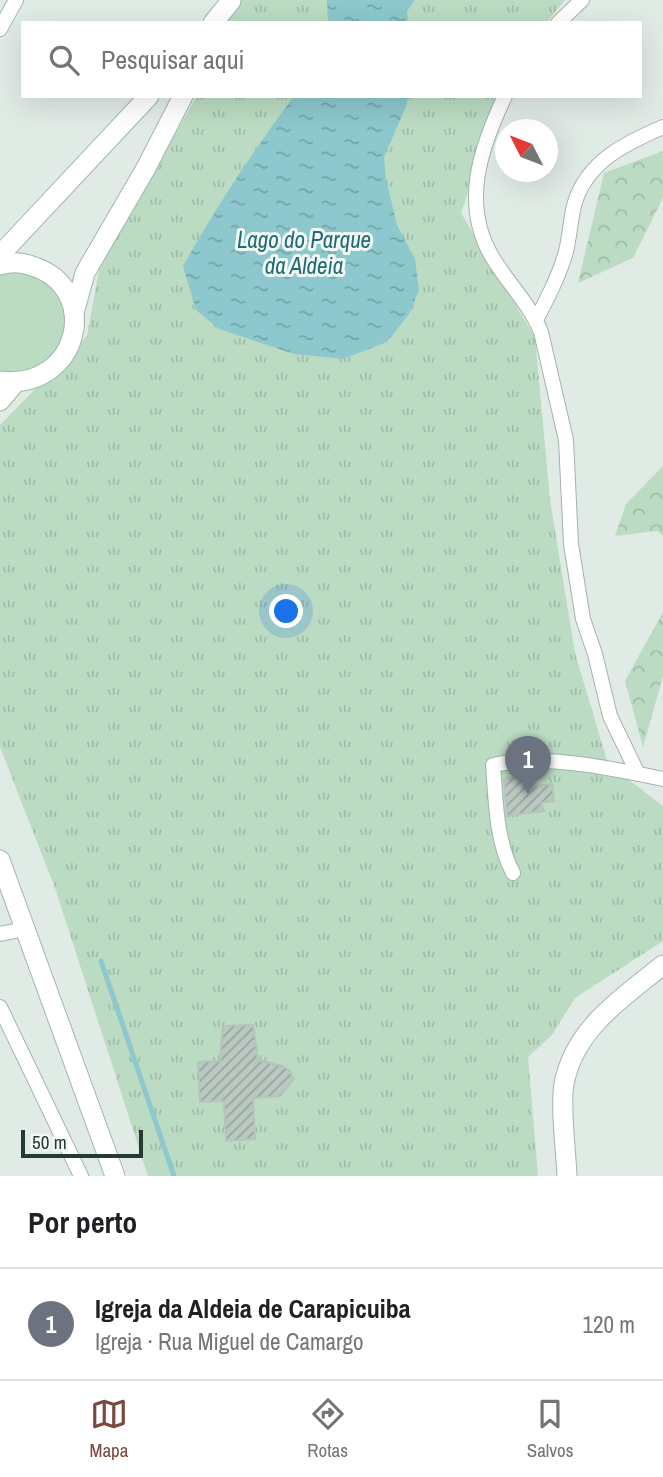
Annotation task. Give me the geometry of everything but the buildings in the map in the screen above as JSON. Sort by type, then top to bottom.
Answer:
[{"type":"main road","points":[[215,21],[231,1]]},
{"type":"main road","points":[[221,21],[231,1]]},
{"type":"main road","points":[[0,255],[147,98]]},
{"type":"main road","points":[[0,401],[7,382],[30,381],[45,375],[57,366],[68,350],[74,332],[74,313],[85,273],[146,168],[182,98]]},
{"type":"main road","points":[[0,265],[23,263],[41,268],[57,280],[68,295],[74,313]]},
{"type":"main road","points":[[0,859],[115,1176]]},
{"type":"main road","points":[[567,1176],[564,1084],[583,1036],[609,1009],[663,965]]},
{"type":"street","points":[[0,29],[16,0]]},
{"type":"street","points":[[560,21],[582,0]]},
{"type":"street","points":[[504,98],[484,147],[475,185],[475,214],[481,237],[494,261],[536,320],[566,440],[571,544],[583,620],[595,654],[610,716],[638,774]]},
{"type":"street","points":[[536,320],[566,254],[576,202],[585,180],[600,162],[623,146],[663,127]]},
{"type":"street","points":[[513,873],[502,849],[493,765],[507,762],[564,763],[663,779]]},
{"type":"street","points":[[0,934],[25,929]]},
{"type":"street","points":[[0,1007],[81,1176]]},
{"type":"green space","points":[[235,0],[565,0],[548,21],[229,21]]},
{"type":"green space","points":[[196,98],[499,98],[461,213],[535,337],[550,500],[575,653],[608,764],[663,806],[663,941],[575,998],[552,1035],[528,1057],[538,1176],[148,1176],[55,888],[0,747],[0,425],[87,336],[100,264]]},
{"type":"green space","points":[[663,151],[663,198],[633,258],[578,283],[604,173]]},
{"type":"green space","points":[[16,271],[38,276],[56,291],[66,312],[62,346],[37,370],[0,373],[0,273]]},
{"type":"green space","points":[[663,466],[663,536],[657,531],[615,536],[626,504]]},
{"type":"green space","points":[[663,612],[663,676],[643,747],[625,681]]},
{"type":"water","points":[[327,0],[415,0],[407,11],[408,21],[328,21]]},
{"type":"water","name":"Lago do Parque da Aldeia","points":[[293,98],[407,98],[407,104],[384,157],[386,179],[397,225],[415,259],[419,290],[409,314],[387,342],[343,359],[294,354],[219,329],[196,310],[183,266],[208,222]]},
{"type":"waterway","points":[[101,961],[174,1176]]},
{"type":"place","name":"Igreja da Aldeia de Carapicuiba","points":[[528,794]]}]
